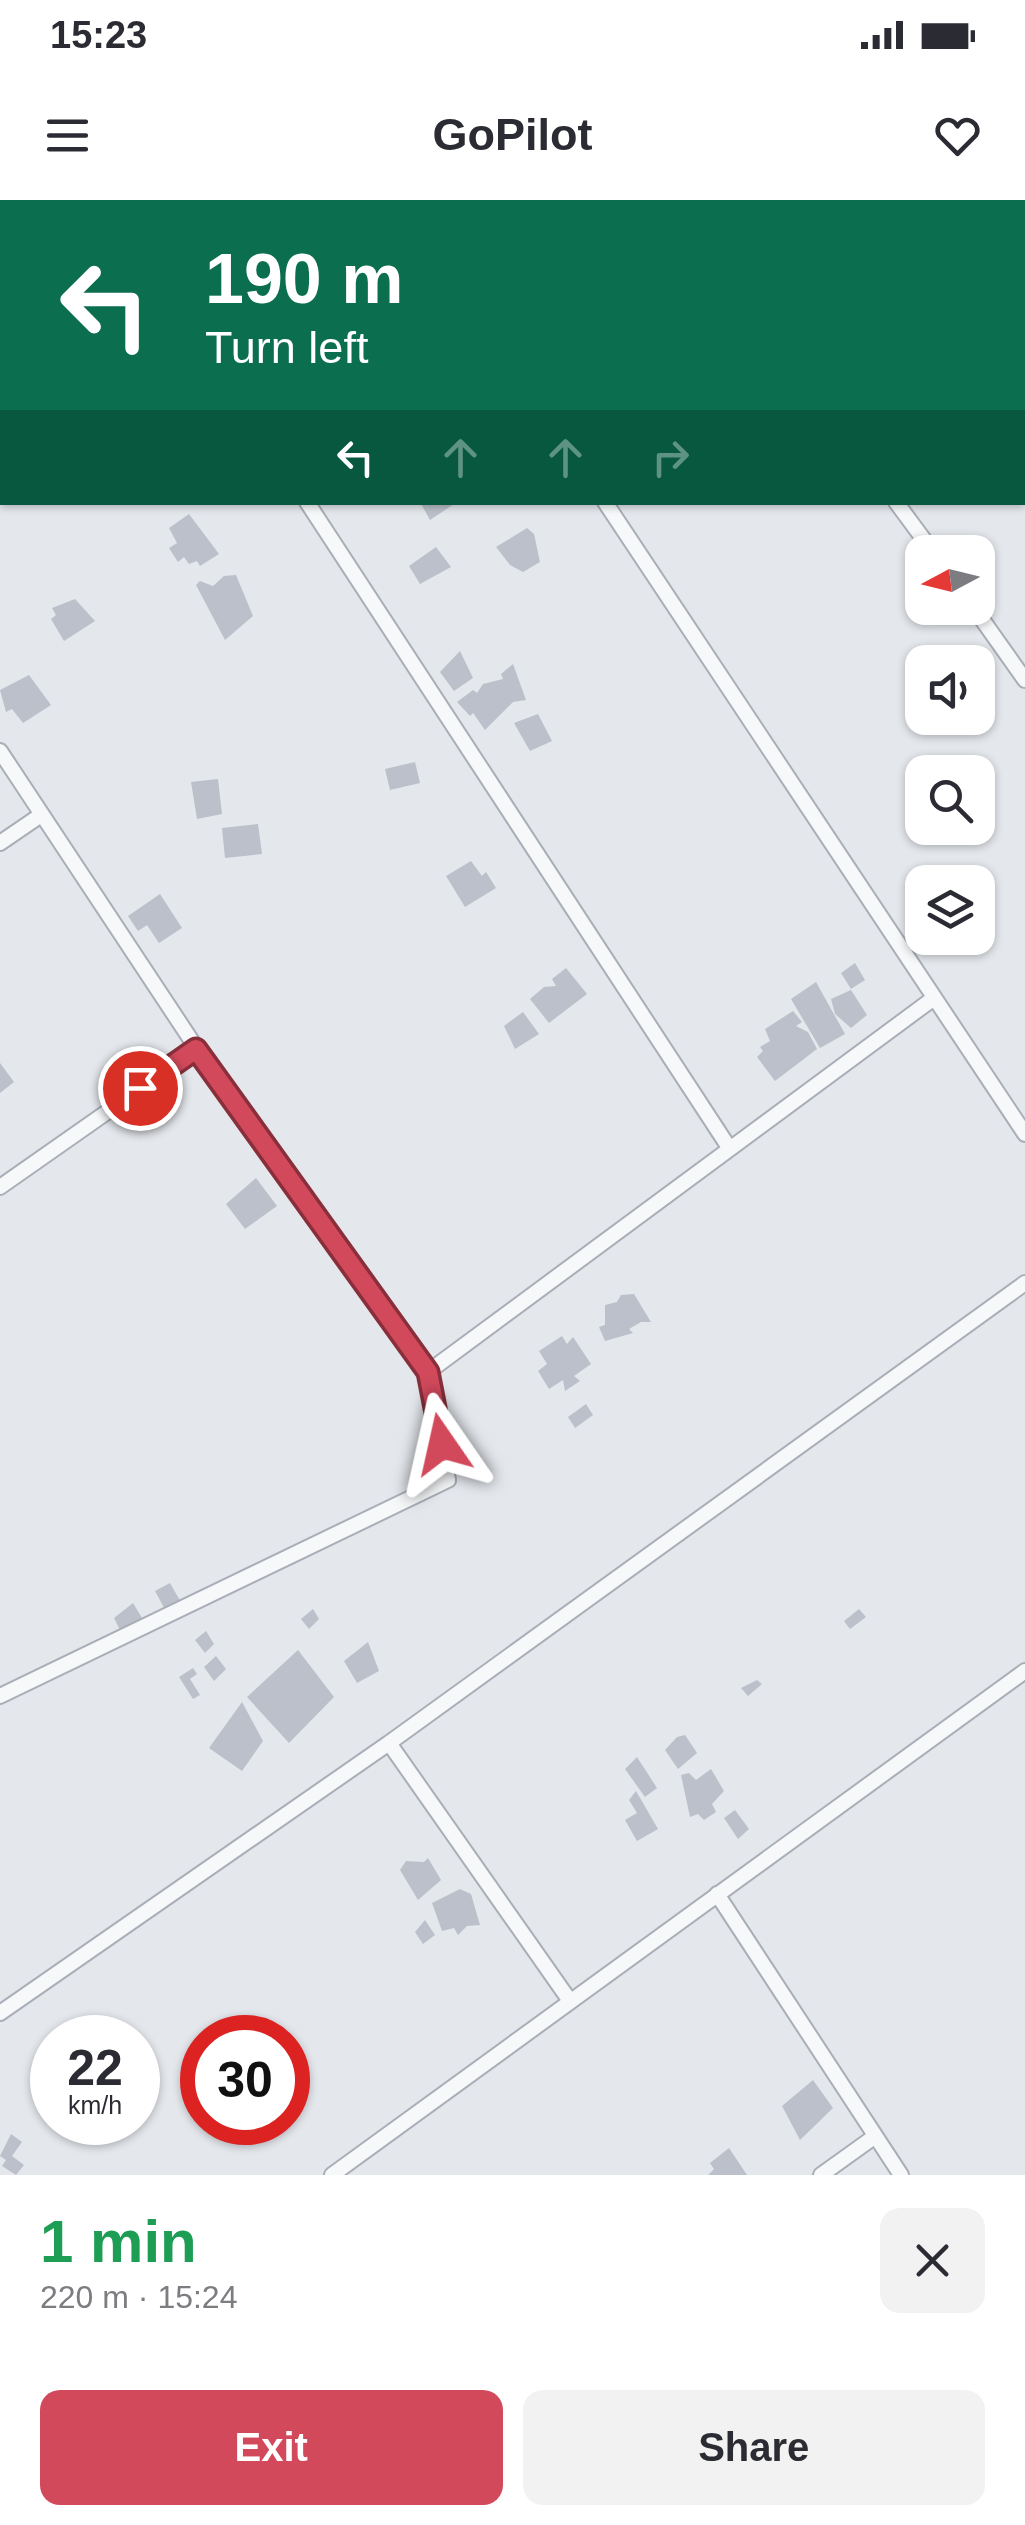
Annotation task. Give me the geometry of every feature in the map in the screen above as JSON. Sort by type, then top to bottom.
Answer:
[{"type":"street","points":[[309,505],[728,1146]]},
{"type":"street","points":[[607,505],[1025,1134]]},
{"type":"street","points":[[898,505],[921,535]]},
{"type":"street","points":[[986,625],[1025,680]]},
{"type":"street","points":[[0,752],[196,1049],[428,1372],[448,1480],[0,1696]]},
{"type":"street","points":[[0,844],[41,815]]},
{"type":"street","points":[[428,1372],[728,1146],[934,998]]},
{"type":"street","points":[[0,1187],[196,1049]]},
{"type":"street","points":[[0,2014],[389,1743],[1025,1283]]},
{"type":"street","points":[[332,2175],[1025,1671]]},
{"type":"street","points":[[389,1743],[570,2000]]},
{"type":"street","points":[[718,1894],[902,2175]]},
{"type":"street","points":[[821,2175],[874,2137]]},
{"type":"building","points":[[422,505],[452,505],[430,520]]},
{"type":"building","points":[[189,514],[219,554],[200,566],[197,561],[189,564],[184,557],[178,562],[169,548],[177,543],[169,528]]},
{"type":"building","points":[[527,528],[534,534],[540,562],[523,572],[510,565],[496,547]]},
{"type":"building","points":[[436,547],[451,567],[420,584],[409,566]]},
{"type":"building","points":[[236,575],[253,616],[225,640],[196,585],[200,581],[213,586],[224,576]]},
{"type":"building","points":[[75,599],[95,621],[64,641],[51,619],[56,615],[52,608]]},
{"type":"building","points":[[460,651],[473,678],[454,691],[440,672]]},
{"type":"building","points":[[513,664],[526,700],[513,702],[485,730],[473,713],[470,716],[457,702],[473,690],[477,693],[483,684],[503,679],[501,674]]},
{"type":"building","points":[[29,675],[51,705],[23,723],[12,709],[6,712],[0,690]]},
{"type":"building","points":[[538,714],[552,741],[530,751],[514,723]]},
{"type":"building","points":[[415,762],[420,783],[390,790],[385,769]]},
{"type":"building","points":[[218,779],[222,814],[197,819],[191,782]]},
{"type":"building","points":[[258,824],[262,854],[225,858],[222,828]]},
{"type":"building","points":[[471,861],[482,876],[486,872],[496,888],[465,907],[446,876]]},
{"type":"building","points":[[160,894],[182,928],[159,943],[147,925],[138,931],[128,916]]},
{"type":"building","points":[[855,963],[865,980],[851,989],[841,973]]},
{"type":"building","points":[[566,968],[587,994],[549,1023],[530,999],[544,987],[556,986],[552,979]]},
{"type":"building","points":[[816,982],[845,1034],[820,1048],[791,999]]},
{"type":"building","points":[[851,990],[867,1015],[851,1028],[835,1014],[831,999]]},
{"type":"building","points":[[793,1011],[802,1022],[796,1026],[808,1032],[817,1049],[775,1081],[757,1057],[763,1051],[760,1047],[770,1041],[765,1029]]},
{"type":"building","points":[[523,1012],[539,1034],[515,1049],[504,1026]]},
{"type":"building","points":[[0,1063],[14,1082],[0,1093]]},
{"type":"building","points":[[256,1178],[277,1206],[245,1229],[226,1204]]},
{"type":"building","points":[[634,1294],[651,1322],[641,1322],[629,1329],[633,1333],[605,1341],[599,1327],[605,1325],[605,1305],[617,1302],[621,1295]]},
{"type":"building","points":[[562,1336],[567,1344],[573,1337],[591,1364],[574,1376],[580,1381],[565,1391],[563,1380],[549,1389],[538,1371],[547,1364],[539,1351]]},
{"type":"building","points":[[586,1404],[593,1415],[575,1428],[568,1417]]},
{"type":"building","points":[[170,1583],[182,1604],[167,1613],[155,1591]]},
{"type":"building","points":[[133,1603],[142,1618],[121,1632],[114,1618]]},
{"type":"building","points":[[313,1609],[319,1619],[309,1629],[301,1619]]},
{"type":"building","points":[[859,1609],[866,1617],[850,1629],[844,1621]]},
{"type":"building","points":[[206,1631],[214,1644],[205,1653],[195,1640]]},
{"type":"building","points":[[368,1642],[379,1671],[357,1683],[344,1661]]},
{"type":"building","points":[[298,1650],[334,1697],[289,1743],[247,1697]]},
{"type":"building","points":[[216,1656],[226,1669],[214,1681],[204,1667]]},
{"type":"building","points":[[193,1668],[197,1674],[190,1679],[200,1695],[193,1699],[179,1677]]},
{"type":"building","points":[[757,1680],[762,1684],[748,1696],[741,1688]]},
{"type":"building","points":[[242,1702],[263,1741],[242,1771],[209,1748]]},
{"type":"building","points":[[685,1735],[697,1753],[678,1769],[665,1750],[677,1737]]},
{"type":"building","points":[[637,1757],[657,1788],[645,1797],[625,1769]]},
{"type":"building","points":[[711,1769],[724,1791],[712,1804],[716,1812],[704,1820],[698,1814],[690,1817],[681,1775],[689,1773],[696,1780]]},
{"type":"building","points":[[636,1791],[658,1829],[637,1841],[625,1820],[637,1813],[629,1800]]},
{"type":"building","points":[[735,1810],[749,1829],[738,1839],[724,1818]]},
{"type":"building","points":[[428,1858],[441,1880],[418,1900],[400,1870],[406,1861],[424,1862]]},
{"type":"building","points":[[460,1889],[471,1894],[480,1925],[467,1926],[458,1935],[454,1928],[442,1931],[432,1903]]},
{"type":"building","points":[[425,1920],[435,1935],[423,1944],[415,1932]]},
{"type":"building","points":[[813,2080],[833,2108],[800,2140],[782,2106]]},
{"type":"building","points":[[11,2134],[22,2142],[12,2156],[24,2165],[16,2175],[2,2166],[6,2160],[0,2156]]},
{"type":"building","points":[[729,2148],[747,2175],[708,2175],[714,2169],[710,2163]]},
{"type":"route","points":[[140,1088],[196,1049],[428,1372],[442,1444]]}]
